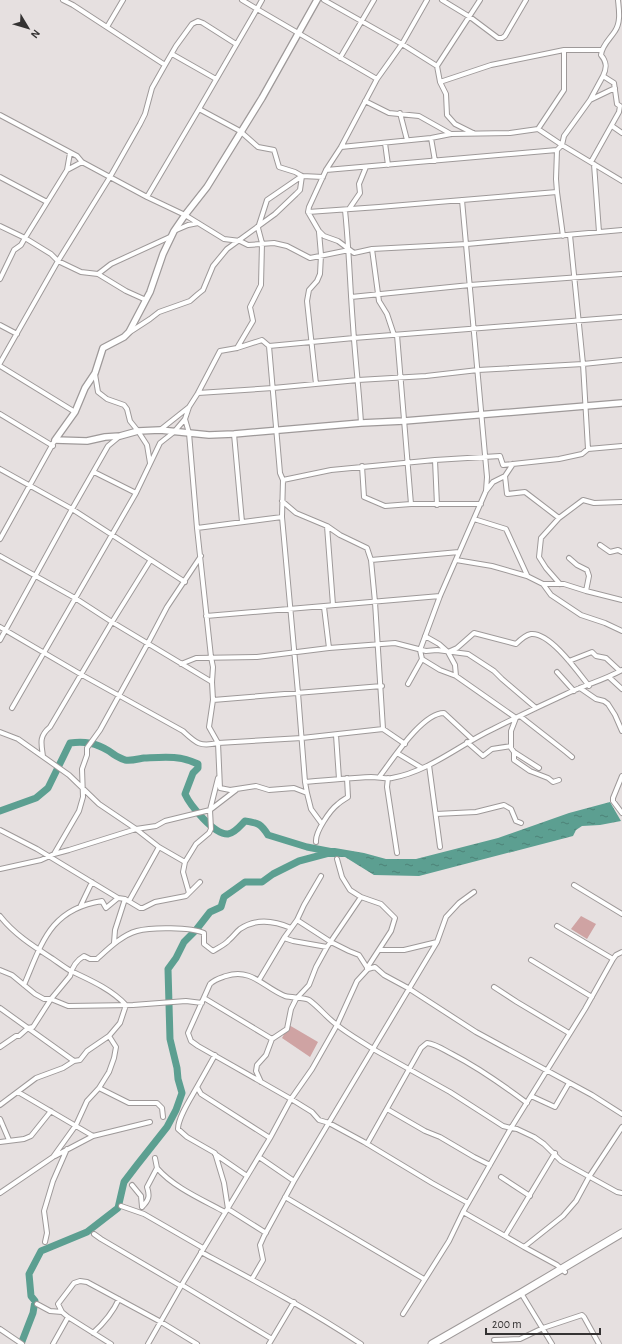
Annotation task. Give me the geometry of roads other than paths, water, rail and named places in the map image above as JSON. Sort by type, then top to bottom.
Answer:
[{"type":"highway","points":[[564,1271],[622,1233]]},
{"type":"highway","points":[[441,1344],[622,1238]]},
{"type":"highway","points":[[432,1344],[523,1295]]},
{"type":"street","points":[[63,0],[165,65]]},
{"type":"street","points":[[73,5],[75,0]]},
{"type":"street","points":[[107,27],[123,0]]},
{"type":"street","points":[[242,0],[377,79]]},
{"type":"street","points":[[147,197],[262,0]]},
{"type":"street","points":[[129,332],[146,300],[154,282],[163,254],[173,234],[185,215],[207,187],[262,98],[317,0]]},
{"type":"street","points":[[324,0],[402,44],[437,66]]},
{"type":"street","points":[[340,58],[374,0]]},
{"type":"street","points":[[428,0],[402,44],[377,79],[341,147],[322,177],[308,212],[319,231],[324,236],[338,241],[354,253],[372,249],[467,244],[622,230]]},
{"type":"street","points":[[442,0],[470,17],[498,38],[502,38],[526,0]]},
{"type":"street","points":[[475,134],[455,124],[449,119],[447,115],[446,94],[440,82],[437,66],[480,0]]},
{"type":"street","points":[[326,170],[557,150],[562,145],[564,136],[590,100],[603,76],[606,68],[605,59],[601,54],[601,50],[616,30],[620,19],[618,0]]},
{"type":"street","points":[[0,363],[58,261],[110,177],[145,114],[152,88],[176,46],[192,24],[198,21],[203,23],[236,44]]},
{"type":"street","points":[[440,82],[491,65],[564,50],[601,50]]},
{"type":"street","points":[[538,129],[564,90],[564,50]]},
{"type":"street","points":[[172,54],[216,79]]},
{"type":"street","points":[[599,232],[592,163],[619,112],[620,106],[617,104],[614,83],[603,76]]},
{"type":"street","points":[[590,100],[615,88]]},
{"type":"street","points":[[365,101],[389,113],[418,116],[439,129],[451,134]]},
{"type":"street","points":[[199,109],[240,132],[258,147],[274,150],[279,167],[302,176],[322,177]]},
{"type":"street","points":[[400,114],[407,140]]},
{"type":"street","points":[[0,116],[77,156],[82,162],[147,197],[185,215],[224,239],[240,241],[248,245],[274,243],[287,246],[310,258],[349,250]]},
{"type":"street","points":[[612,126],[622,133]]},
{"type":"street","points":[[341,147],[431,138],[451,134],[510,133],[538,129],[622,181]]},
{"type":"street","points":[[431,138],[435,161]]},
{"type":"street","points":[[385,143],[388,165]]},
{"type":"street","points":[[557,150],[556,179],[563,236]]},
{"type":"street","points":[[0,279],[14,250],[21,245],[67,170],[70,153]]},
{"type":"street","points":[[67,170],[82,162]]},
{"type":"street","points":[[361,423],[351,297],[347,209],[360,193],[359,184],[366,167]]},
{"type":"street","points":[[0,539],[54,443],[75,412],[85,388],[95,373],[104,348],[124,337],[159,312],[190,301],[203,290],[213,266],[228,250],[258,228],[300,190],[302,176]]},
{"type":"street","points":[[237,348],[253,321],[250,307],[261,285],[262,243],[258,228],[267,200],[302,176]]},
{"type":"street","points":[[0,177],[47,202]]},
{"type":"street","points":[[308,212],[558,192]]},
{"type":"street","points":[[462,200],[482,415],[487,477],[486,491]]},
{"type":"street","points":[[98,274],[111,264],[173,234],[188,225],[198,223]]},
{"type":"street","points":[[0,226],[25,238],[52,254],[58,261],[81,272],[98,274],[126,291],[146,300]]},
{"type":"street","points":[[316,384],[307,301],[309,290],[317,281],[320,274],[321,255],[319,231]]},
{"type":"street","points":[[570,235],[583,364],[588,449]]},
{"type":"street","points":[[372,249],[379,301],[387,314],[396,335],[411,504]]},
{"type":"street","points":[[351,297],[470,284],[622,274]]},
{"type":"street","points":[[269,346],[622,317]]},
{"type":"street","points":[[0,325],[16,334]]},
{"type":"street","points":[[12,708],[136,493],[160,443],[174,432],[185,419],[189,407],[198,393],[220,350],[237,348],[262,340],[269,346],[280,473],[283,480],[282,517],[305,782],[311,809],[322,824]]},
{"type":"street","points":[[198,393],[478,370],[583,364],[622,360]]},
{"type":"street","points":[[0,366],[75,412]]},
{"type":"street","points":[[95,373],[98,392],[107,399],[124,405],[127,408],[130,421],[147,445],[150,464]]},
{"type":"street","points":[[0,414],[54,443],[87,441],[105,437],[120,436],[138,431],[160,430],[208,435],[234,434],[622,404]]},
{"type":"street","points":[[160,430],[189,407]]},
{"type":"street","points":[[185,419],[189,433],[206,616],[213,667],[213,700],[209,727],[218,743],[220,788],[230,790],[256,786],[269,790],[294,788],[307,792]]},
{"type":"street","points":[[234,434],[242,522]]},
{"type":"street","points":[[0,640],[34,576],[108,446],[120,436]]},
{"type":"street","points":[[283,480],[331,470],[435,460],[500,456],[503,465],[513,464],[559,459],[582,454],[588,449],[622,446]]},
{"type":"street","points":[[435,460],[436,505]]},
{"type":"street","points":[[408,684],[422,659],[420,650],[440,596],[486,491],[493,482],[505,476],[513,464]]},
{"type":"street","points":[[362,466],[364,497],[385,506],[411,504],[481,504]]},
{"type":"street","points":[[0,469],[72,509],[150,561],[185,582]]},
{"type":"street","points":[[94,472],[136,493]]},
{"type":"street","points":[[505,476],[507,494],[524,492],[559,518]]},
{"type":"street","points":[[560,584],[546,568],[539,557],[541,538],[559,518],[583,500],[594,503],[622,502]]},
{"type":"street","points":[[282,501],[296,513],[327,526],[340,535],[367,548],[371,560],[379,644],[383,729]]},
{"type":"street","points":[[197,528],[282,517]]},
{"type":"street","points":[[474,519],[506,529],[527,576]]},
{"type":"street","points":[[327,526],[333,605]]},
{"type":"street","points":[[600,546],[610,552],[618,550],[622,552]]},
{"type":"street","points":[[371,560],[459,552]]},
{"type":"street","points":[[0,556],[75,598],[212,682]]},
{"type":"street","points":[[54,854],[79,811],[82,801],[82,770],[87,755],[87,748],[100,730],[167,607],[201,556]]},
{"type":"street","points":[[569,558],[577,565],[587,570],[589,576],[586,591]]},
{"type":"street","points":[[456,560],[492,566],[527,576],[543,584],[564,584],[586,591],[622,598]]},
{"type":"street","points":[[43,756],[40,742],[44,732],[50,727],[150,561]]},
{"type":"street","points":[[543,584],[551,595],[581,615],[605,623],[622,631]]},
{"type":"street","points":[[206,616],[440,596]]},
{"type":"street","points":[[324,607],[329,648]]},
{"type":"street","points":[[0,627],[82,675],[183,731],[194,742],[209,745],[218,743],[336,735],[383,729],[405,744]]},
{"type":"street","points":[[448,652],[457,648],[474,633],[516,644],[524,637],[534,634],[549,641],[559,650],[589,686]]},
{"type":"street","points":[[425,636],[439,644],[448,652],[455,666],[456,676]]},
{"type":"street","points":[[181,664],[196,658],[257,656],[329,648],[395,643],[426,651],[432,649],[468,654],[494,671],[536,708]]},
{"type":"street","points":[[305,782],[380,776],[392,778],[422,768],[472,739],[580,688],[589,686],[609,677],[621,670],[606,658],[596,656],[592,652],[569,662]]},
{"type":"street","points":[[422,659],[440,670],[456,676],[518,717],[572,758]]},
{"type":"street","points":[[557,672],[574,691]]},
{"type":"street","points":[[609,677],[622,690]]},
{"type":"street","points":[[213,700],[382,686]]},
{"type":"street","points":[[580,688],[596,699],[608,704],[622,728]]},
{"type":"street","points":[[380,776],[397,753],[423,724],[439,713],[444,713],[472,739]]},
{"type":"street","points":[[518,717],[511,731],[511,748],[514,752],[539,768]]},
{"type":"street","points":[[0,732],[18,739],[43,756],[82,787],[99,804],[136,829],[159,847],[185,862]]},
{"type":"street","points":[[336,735],[339,779]]},
{"type":"street","points":[[466,742],[483,756],[492,749],[511,746]]},
{"type":"street","points":[[514,752],[514,760],[530,771],[548,778],[553,782],[559,780]]},
{"type":"street","points":[[397,753],[422,768]]},
{"type":"street","points":[[429,765],[440,847]]},
{"type":"street","points":[[189,893],[183,872],[185,862],[196,844],[209,833],[211,829],[210,810],[219,769]]},
{"type":"street","points":[[622,776],[613,801],[622,813]]},
{"type":"street","points":[[316,842],[316,838],[322,824],[338,804],[348,797],[347,778]]},
{"type":"street","points":[[388,778],[387,787],[397,853]]},
{"type":"street","points":[[0,868],[41,860],[54,854],[136,829],[156,826],[165,821],[210,810],[238,789]]},
{"type":"street","points":[[436,814],[476,812],[504,805],[511,809],[516,821],[521,823]]},
{"type":"street","points":[[0,830],[48,856],[118,898],[127,900],[140,908],[143,908],[151,903],[186,896],[200,882]]},
{"type":"street","points":[[114,944],[115,930],[127,900],[159,847]]},
{"type":"street","points":[[148,1344],[202,1250],[270,1138],[291,1099],[312,1069],[337,1025],[357,981],[368,968],[391,930],[395,918],[381,904],[362,897],[350,890],[342,877],[337,858]]},
{"type":"street","points":[[259,980],[284,938],[297,920],[304,905],[322,876]]},
{"type":"street","points":[[80,907],[92,882]]},
{"type":"street","points":[[574,885],[622,914]]},
{"type":"street","points":[[252,1279],[263,1260],[260,1245],[294,1181],[408,988],[437,942],[446,917],[459,903],[474,892]]},
{"type":"street","points":[[261,1082],[256,1071],[257,1065],[266,1055],[272,1039],[287,1029],[291,1009],[296,999],[309,985],[316,967],[327,948],[362,897]]},
{"type":"street","points":[[24,985],[38,950],[50,928],[62,917],[89,903],[102,901],[106,908],[118,898]]},
{"type":"street","points":[[0,916],[23,940],[71,971],[102,986],[120,998],[126,1005]]},
{"type":"street","points":[[297,920],[331,942],[359,955],[368,968]]},
{"type":"street","points":[[0,1046],[16,1036],[19,1036],[28,1028],[33,1027],[36,1024],[51,999],[70,976],[71,971],[80,958],[84,956],[90,959],[96,959],[114,944],[138,931],[165,928],[196,930],[204,933],[204,944],[213,951],[229,941],[243,927],[271,921],[291,928]]},
{"type":"street","points":[[557,926],[613,959]]},
{"type":"street","points":[[284,938],[327,948]]},
{"type":"street","points":[[379,950],[404,950],[437,942]]},
{"type":"street","points":[[403,1314],[449,1241],[468,1203],[546,1071],[592,997],[613,959],[616,955],[622,952]]},
{"type":"street","points":[[531,960],[592,997]]},
{"type":"street","points":[[368,968],[375,967],[384,975],[408,988],[476,1032],[546,1071],[569,1082],[622,1114]]},
{"type":"street","points":[[0,970],[12,976],[44,999],[51,999],[68,1006],[126,1005],[186,1001],[202,1003]]},
{"type":"street","points":[[468,1203],[432,1184],[367,1144],[329,1123],[319,1120],[312,1112],[291,1099],[191,1041],[188,1033],[210,984],[214,980],[222,977],[240,973],[259,980],[286,996],[296,999],[308,999],[337,1025],[372,1049],[450,1092],[503,1126],[517,1129],[534,1137],[555,1153],[561,1161],[617,1192],[622,1193]]},
{"type":"street","points":[[494,987],[569,1033]]},
{"type":"street","points":[[204,998],[272,1039]]},
{"type":"street","points":[[0,1105],[36,1078],[63,1068],[74,1061],[80,1060],[87,1051],[109,1036],[120,1023],[126,1005]]},
{"type":"street","points":[[0,1008],[74,1061]]},
{"type":"street","points":[[53,1157],[76,1125],[87,1101],[99,1088],[109,1072],[116,1047],[109,1036]]},
{"type":"street","points":[[367,1144],[421,1048],[427,1043],[458,1057],[496,1080],[527,1103]]},
{"type":"street","points":[[215,1055],[196,1088],[181,1118],[178,1129],[187,1138],[215,1153],[247,1176]]},
{"type":"street","points":[[531,1096],[555,1107],[569,1082]]},
{"type":"street","points":[[99,1088],[129,1103],[156,1103],[162,1108],[164,1117]]},
{"type":"street","points":[[196,1088],[201,1094],[270,1138]]},
{"type":"street","points":[[18,1092],[94,1136]]},
{"type":"street","points":[[387,1109],[490,1166]]},
{"type":"street","points":[[0,1142],[24,1139],[31,1136],[51,1111]]},
{"type":"street","points":[[0,1120],[9,1140]]},
{"type":"street","points":[[0,1193],[53,1157],[94,1136],[150,1122]]},
{"type":"street","points":[[524,1247],[562,1216],[576,1201],[589,1177],[622,1127]]},
{"type":"street","points":[[45,1242],[47,1233],[44,1211],[53,1181],[67,1149]]},
{"type":"street","points":[[215,1153],[224,1183],[226,1210]]},
{"type":"street","points":[[505,1236],[555,1153]]},
{"type":"street","points":[[258,1157],[294,1181]]},
{"type":"street","points":[[142,1207],[147,1202],[150,1195],[147,1187],[157,1168],[156,1158]]},
{"type":"street","points":[[157,1168],[163,1175],[174,1183],[266,1233]]},
{"type":"street","points":[[501,1177],[530,1196]]},
{"type":"street","points":[[132,1185],[142,1196],[142,1207],[144,1214]]},
{"type":"street","points":[[285,1197],[424,1279]]},
{"type":"street","points":[[121,1206],[144,1214],[202,1250],[328,1322],[361,1344]]},
{"type":"street","points":[[463,1212],[564,1271]]},
{"type":"street","points":[[94,1234],[272,1339]]},
{"type":"street","points":[[62,1312],[58,1304],[74,1283],[87,1282],[161,1322],[197,1344]]},
{"type":"street","points":[[523,1295],[544,1328],[552,1344]]},
{"type":"street","points":[[93,1333],[100,1327],[119,1299]]},
{"type":"street","points":[[269,1344],[294,1302]]},
{"type":"street","points":[[37,1304],[50,1310],[62,1312],[112,1344]]},
{"type":"street","points":[[494,1340],[520,1339],[544,1328],[582,1315],[599,1344]]},
{"type":"street","points":[[53,1344],[67,1319]]},
{"type":"street","points":[[0,1329],[22,1344]]},
{"type":"water","points":[[610,802],[621,821],[600,825],[582,826],[576,830],[573,836],[419,876],[374,875],[345,857],[325,857],[326,848],[335,848],[364,853],[386,859],[416,859],[498,838],[569,813]]},
{"type":"waterway","points":[[0,811],[36,798],[48,788],[70,743],[81,742],[100,746],[125,760],[171,757],[184,759],[198,764],[198,768],[193,773],[185,794],[203,818],[216,830],[222,833],[228,834],[233,832],[245,821],[257,823],[268,835],[307,847],[333,852]]},
{"type":"waterway","points":[[21,1344],[33,1313],[35,1301],[31,1296],[29,1274],[41,1251],[87,1232],[118,1208],[124,1182],[167,1127],[176,1110],[182,1093],[170,1039],[168,969],[176,958],[184,942],[196,930],[210,912],[221,907],[224,897],[245,882],[262,882],[273,874],[299,861],[329,853]]}]
